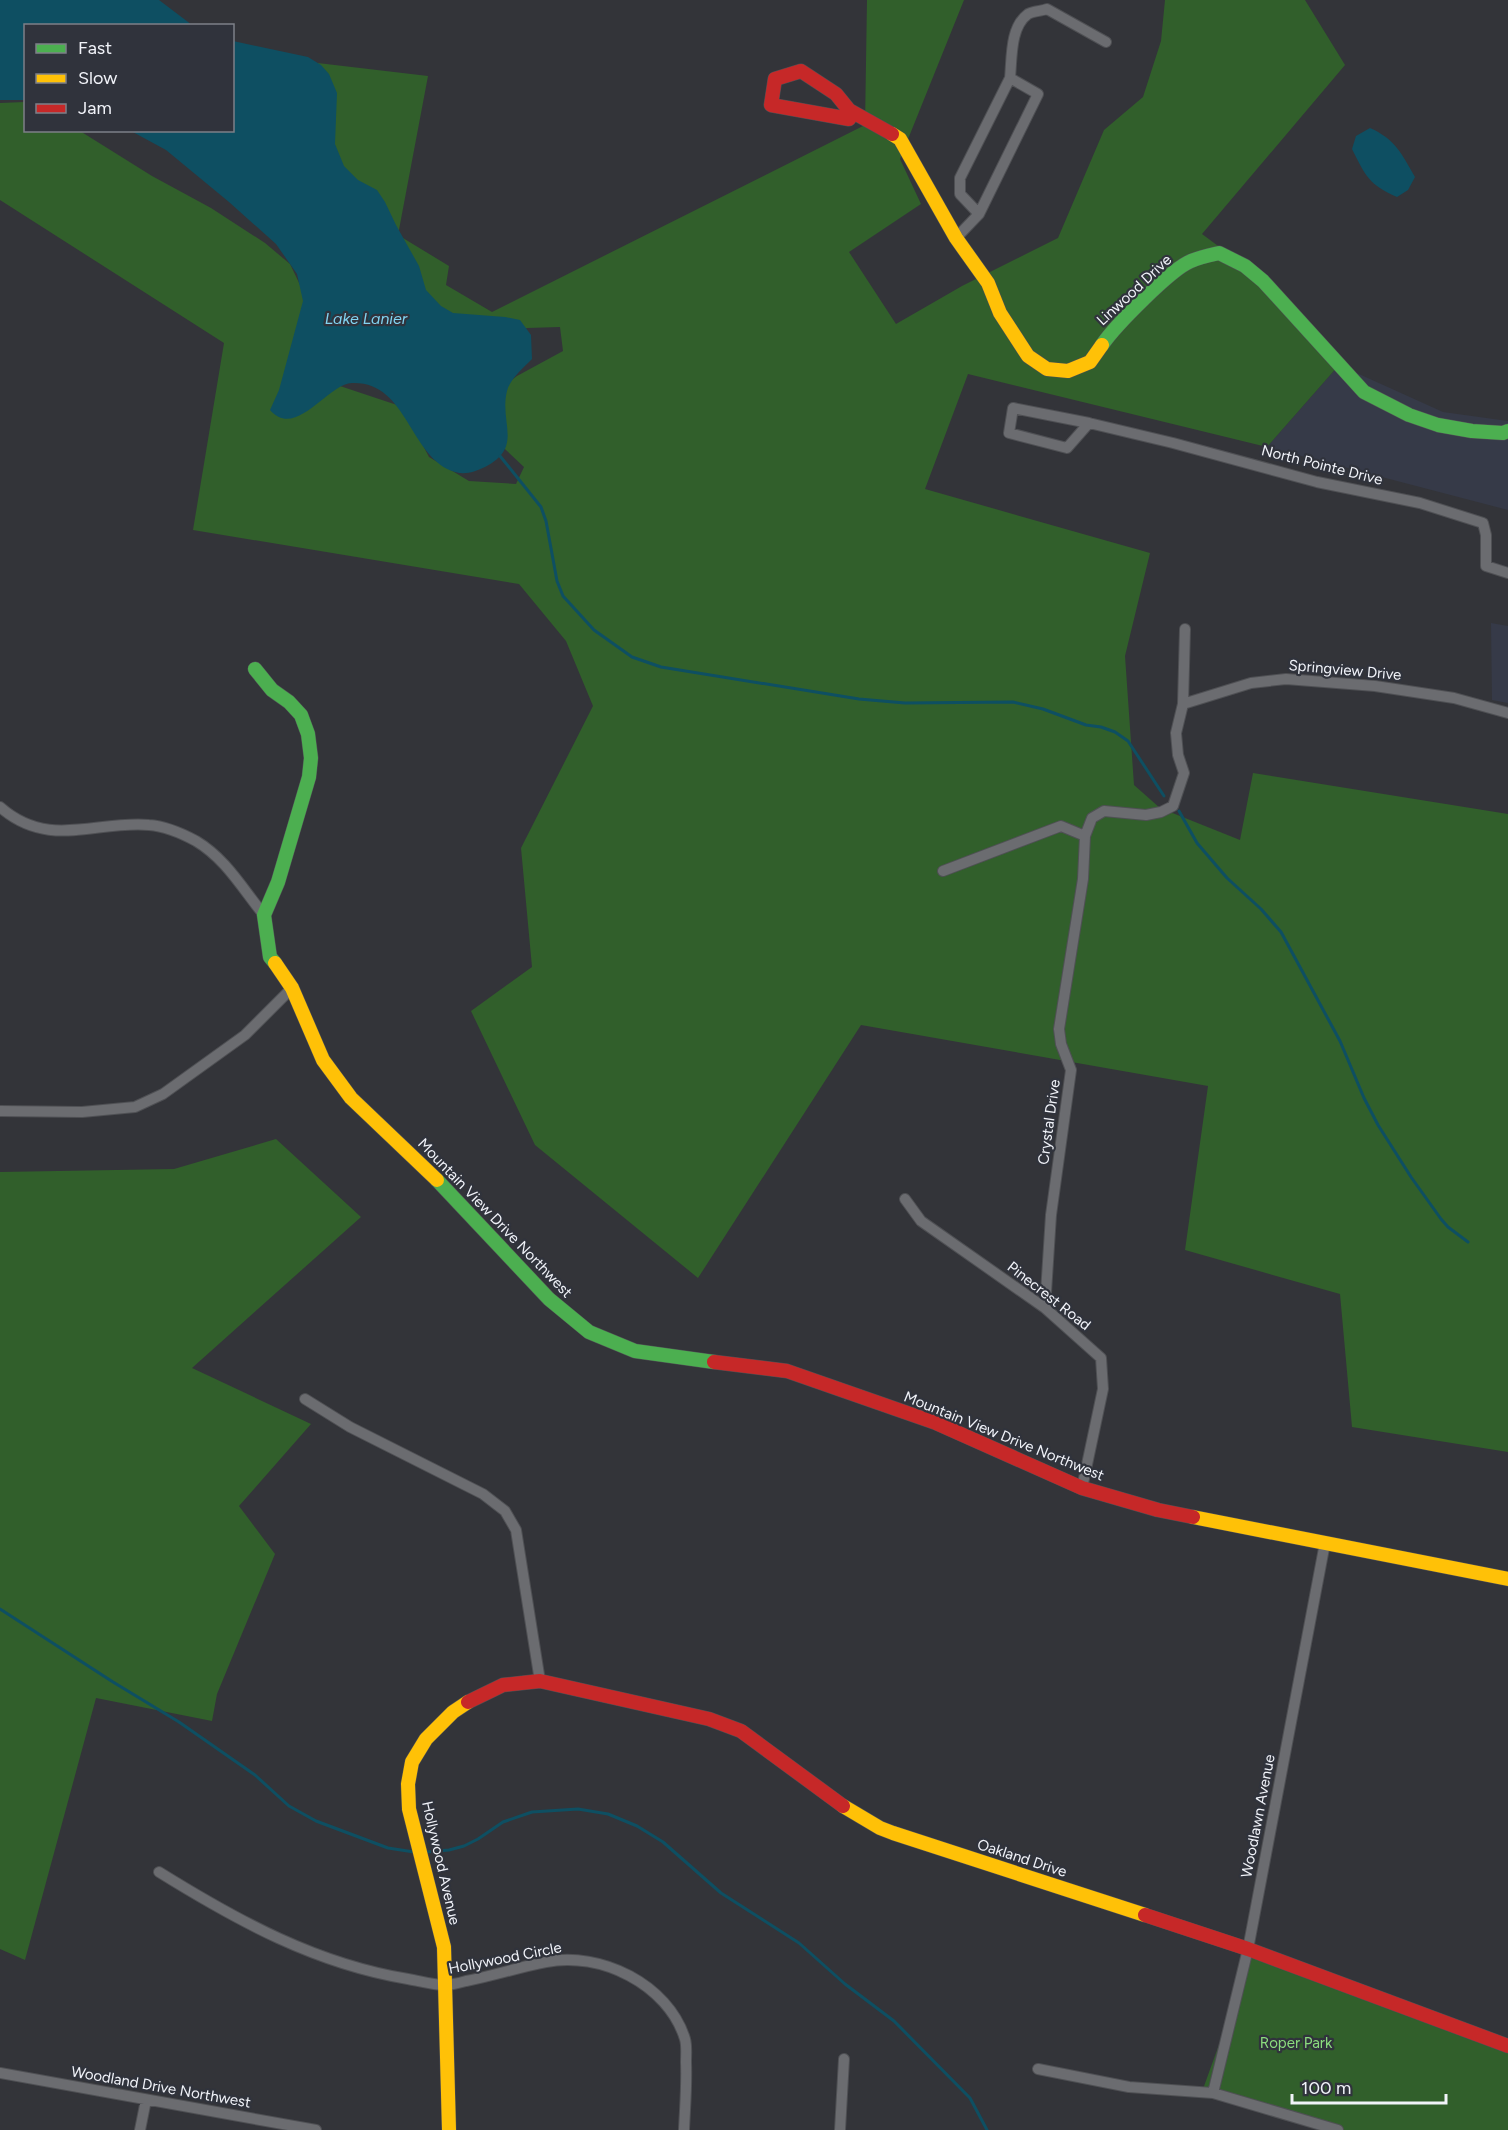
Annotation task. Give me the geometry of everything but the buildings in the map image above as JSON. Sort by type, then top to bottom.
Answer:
[{"type":"street","points":[[979,214],[960,194],[960,178],[1010,78],[1013,47],[1018,27],[1029,14],[1047,9],[1107,42]]},
{"type":"street","name":"Linwood Drive","points":[[849,110],[849,119],[771,105],[775,79],[801,71],[836,94],[849,110],[900,139],[956,238],[988,283],[1000,313],[1028,356],[1047,369],[1068,371],[1089,362],[1112,330],[1166,280],[1190,261],[1219,253],[1245,266],[1263,281],[1365,392],[1409,415],[1438,425],[1472,431],[1508,431]]},
{"type":"street","points":[[956,238],[979,214],[1038,94],[1010,78]]},
{"type":"street","name":"North Pointe Drive","points":[[1089,423],[1067,448],[1009,433],[1013,408],[1089,423],[1317,482],[1420,503],[1483,523],[1486,535],[1486,566],[1508,573]]},
{"type":"street","points":[[942,871],[1061,826],[1085,836],[1092,818],[1104,811],[1146,815],[1161,812],[1173,806],[1184,773],[1178,755],[1176,733],[1183,704],[1185,629]]},
{"type":"street","points":[[0,807],[33,826],[61,831],[151,825],[174,831],[196,841],[221,859],[264,915],[278,882],[309,777],[311,758],[308,734],[301,715],[289,702],[272,690],[255,669]]},
{"type":"street","name":"Springview Drive","points":[[1183,704],[1251,683],[1286,679],[1376,686],[1454,699],[1508,713]]},
{"type":"street","name":"Crystal Drive","points":[[1045,1308],[1051,1215],[1071,1070],[1061,1044],[1059,1029],[1083,879],[1085,836]]},
{"type":"street","name":"Mountain View Drive Northwest","points":[[264,915],[270,957],[292,988],[324,1060],[351,1098],[424,1166],[549,1299],[589,1332],[635,1351],[787,1371],[936,1423],[1082,1488],[1158,1510],[1508,1579]]},
{"type":"street","points":[[0,1111],[82,1112],[135,1107],[163,1094],[244,1035],[292,988]]},
{"type":"street","name":"Pinecrest Road","points":[[905,1199],[921,1221],[1045,1308],[1101,1358],[1103,1389],[1082,1488]]},
{"type":"street","points":[[305,1399],[350,1426],[483,1494],[505,1511],[516,1530],[540,1681]]},
{"type":"street","name":"Woodlawn Avenue","points":[[1213,2093],[1248,1949],[1325,1543]]},
{"type":"street","name":"Oakland Drive","points":[[540,1681],[709,1719],[741,1731],[833,1800],[880,1828],[1248,1949],[1508,2046]]},
{"type":"street","name":"Hollywood Avenue","points":[[449,2130],[444,1947],[409,1809],[408,1784],[412,1762],[426,1739],[453,1712],[477,1696],[503,1685],[540,1681]]},
{"type":"street","name":"Hollywood Circle","points":[[159,1872],[230,1915],[276,1939],[373,1973],[445,1985],[490,1977],[547,1962],[574,1960],[608,1966],[642,1983],[663,2000],[678,2023],[685,2041],[687,2081],[684,2130]]},
{"type":"street","points":[[840,2130],[844,2059]]},
{"type":"street","points":[[1038,2069],[1129,2087],[1213,2093],[1338,2130]]},
{"type":"street","name":"Woodland Drive Northwest","points":[[0,2073],[316,2130]]},
{"type":"street","points":[[140,2130],[146,2100]]},
{"type":"shaded area","points":[[1339,365],[1443,412],[1508,421],[1508,510],[1267,447]]},
{"type":"shaded area","points":[[1491,623],[1508,626],[1508,703],[1492,700]]},
{"type":"green space","points":[[867,0],[964,0],[900,159],[921,204],[849,252],[896,324],[962,286],[1058,238],[1104,130],[1143,97],[1161,41],[1165,0],[1305,0],[1345,65],[1202,234],[1245,266],[1339,365],[1267,447],[968,374],[925,489],[1150,553],[1125,656],[1134,785],[1160,808],[1240,840],[1253,773],[1508,814],[1508,1452],[1352,1427],[1340,1294],[1185,1250],[1208,1086],[861,1025],[698,1278],[535,1145],[471,1011],[532,967],[521,848],[593,706],[566,641],[519,584],[193,530],[224,343],[0,200],[0,103],[24,102],[24,132],[82,132],[152,176],[211,208],[265,243],[290,264],[313,312],[319,379],[403,407],[429,457],[469,481],[516,484],[524,467],[490,435],[486,399],[517,376],[563,351],[560,327],[527,328],[495,340],[460,335],[234,53],[428,76],[398,235],[449,266],[446,285],[492,312],[865,125]]},
{"type":"green space","points":[[276,1139],[361,1217],[192,1368],[311,1424],[239,1506],[275,1554],[217,1694],[212,1721],[96,1698],[25,1960],[0,1949],[0,1172],[174,1169]]},
{"type":"green space","name":"Roper Park","points":[[1253,1950],[1508,2046],[1508,2130],[1340,2130],[1203,2089]]},
{"type":"water","points":[[0,0],[159,0],[191,24],[24,24],[24,100],[0,100]]},
{"type":"water","name":"Lake Lanier","points":[[234,41],[308,57],[321,65],[329,74],[337,93],[335,144],[344,166],[358,180],[377,190],[385,202],[419,266],[426,290],[441,306],[453,313],[520,320],[531,335],[532,359],[514,378],[507,391],[505,403],[507,443],[497,459],[474,472],[463,473],[455,472],[440,464],[427,452],[397,407],[385,394],[371,386],[352,383],[342,386],[301,415],[290,419],[280,417],[270,410],[279,390],[303,301],[297,274],[276,244],[166,150],[133,132],[234,132]]},
{"type":"water","points":[[1370,128],[1392,142],[1415,177],[1408,190],[1397,197],[1380,188],[1369,178],[1352,149],[1356,136]]},
{"type":"waterway","points":[[500,456],[541,507],[546,521],[557,581],[563,596],[594,630],[632,657],[661,667],[859,699],[905,703],[1013,702],[1043,709],[1086,725],[1115,732],[1128,741],[1164,796]]},
{"type":"waterway","points":[[1179,811],[1197,843],[1227,878],[1261,909],[1281,932],[1340,1041],[1378,1125],[1441,1219],[1468,1242]]},
{"type":"waterway","points":[[0,1609],[179,1722],[255,1775],[289,1806],[316,1821],[388,1848],[414,1852]]},
{"type":"waterway","points":[[426,1852],[464,1846],[503,1822],[532,1812],[578,1809],[608,1814],[637,1826],[663,1842],[721,1893],[799,1943],[845,1984],[894,2021],[970,2098],[987,2130]]},
{"type":"traffic: fast","points":[[1102,345],[1131,312],[1170,275],[1191,261],[1219,253],[1245,266],[1263,281],[1364,392],[1409,415],[1438,425],[1472,431],[1503,433],[1508,431]]},
{"type":"traffic: fast","points":[[255,669],[272,690],[289,702],[301,715],[308,734],[311,758],[309,777],[278,882],[264,915],[270,957],[275,963]]},
{"type":"traffic: fast","points":[[437,1180],[549,1299],[589,1332],[635,1351],[714,1362]]},
{"type":"traffic: slow","points":[[892,134],[900,139],[956,238],[988,283],[1000,313],[1028,356],[1047,369],[1068,371],[1090,362],[1102,345]]},
{"type":"traffic: slow","points":[[275,963],[292,988],[323,1060],[351,1098],[437,1180]]},
{"type":"traffic: slow","points":[[1193,1517],[1508,1579]]},
{"type":"traffic: slow","points":[[449,2130],[444,1947],[409,1809],[408,1784],[412,1762],[426,1739],[453,1712],[468,1702]]},
{"type":"traffic: slow","points":[[843,1806],[893,1833],[1145,1915]]},
{"type":"traffic: jam","points":[[849,110],[849,119],[771,105],[775,79],[801,71],[836,94],[849,110],[892,134]]},
{"type":"traffic: jam","points":[[714,1362],[787,1371],[936,1423],[1082,1488],[1158,1510],[1193,1517]]},
{"type":"traffic: jam","points":[[468,1702],[503,1685],[540,1681],[709,1719],[741,1731],[843,1806]]},
{"type":"traffic: jam","points":[[1145,1915],[1248,1949],[1508,2046]]}]
